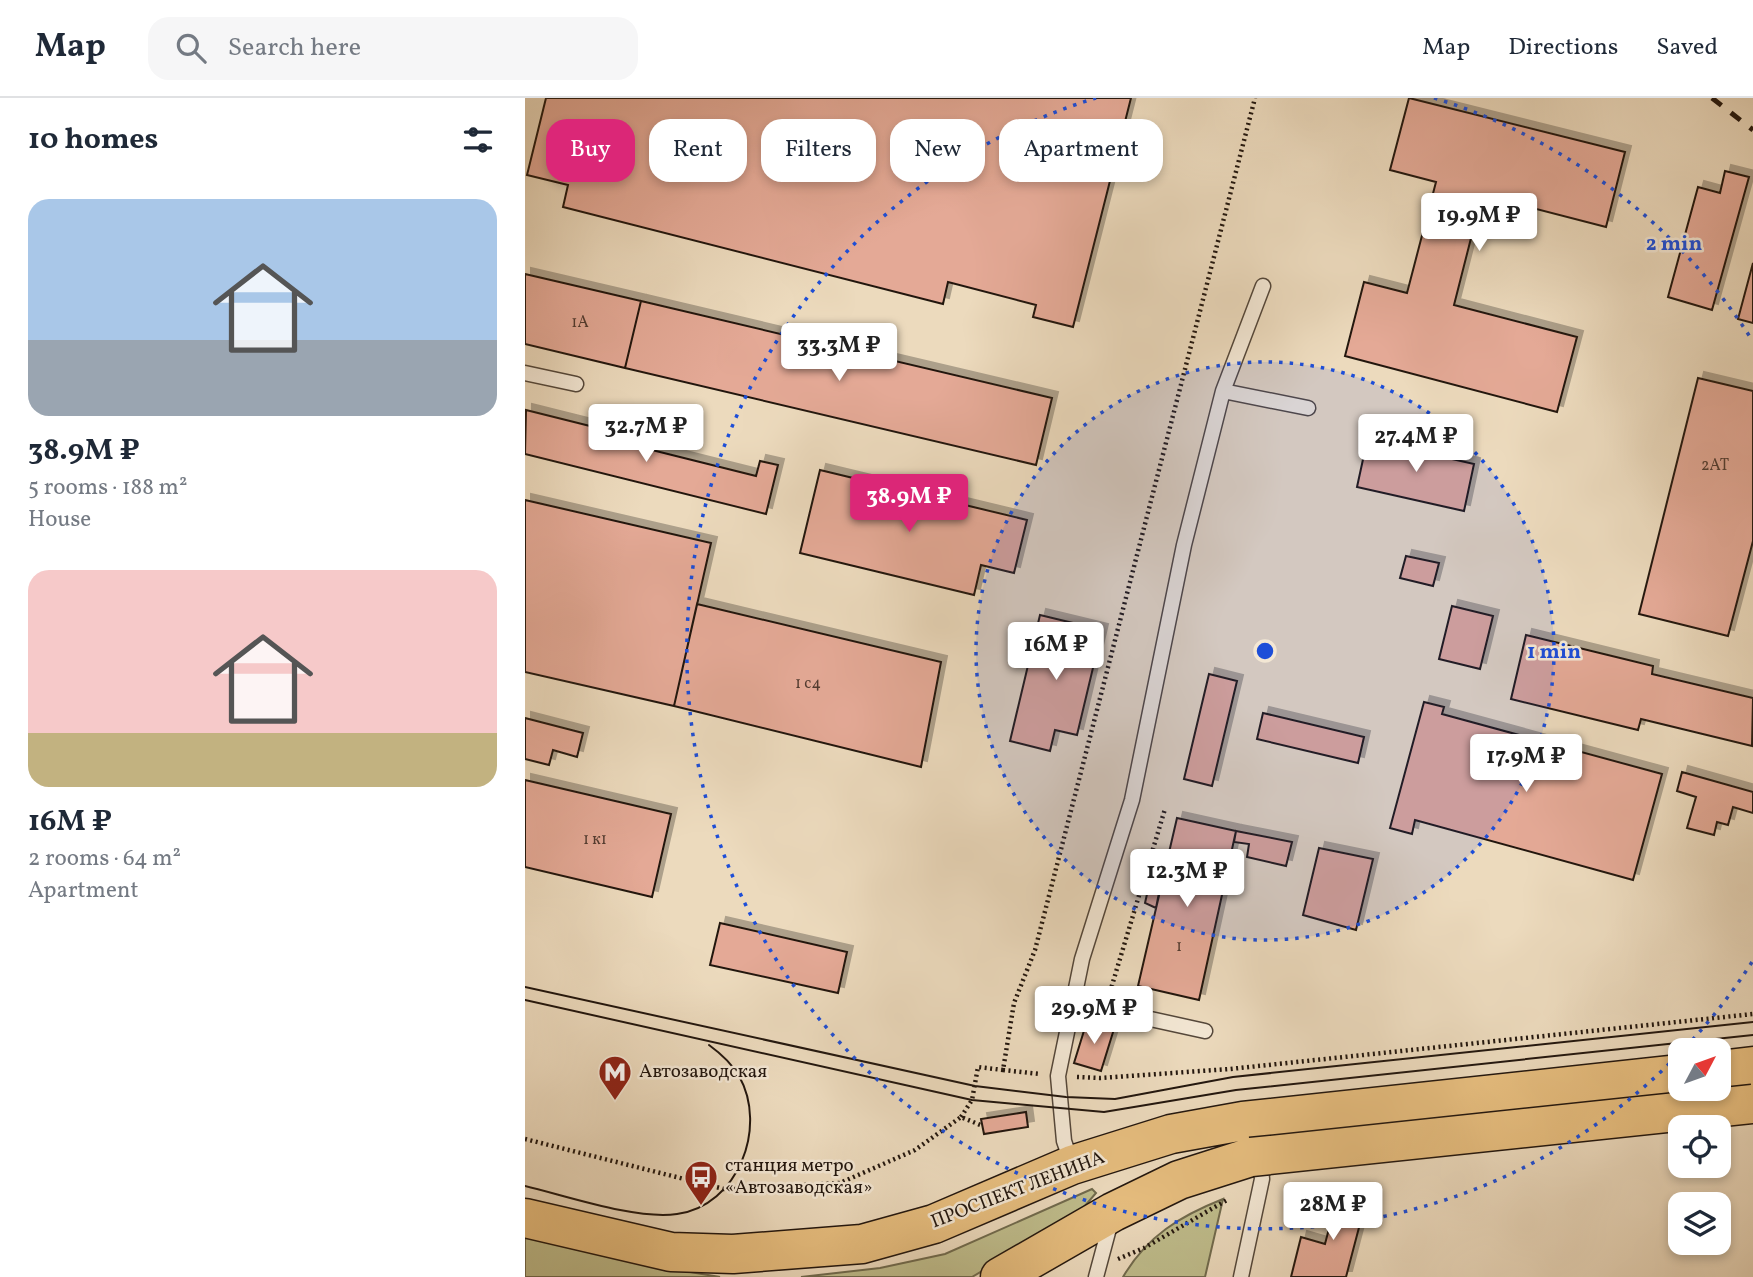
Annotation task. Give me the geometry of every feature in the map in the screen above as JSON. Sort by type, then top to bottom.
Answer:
[{"type":"main road","points":[[1731,1069],[1753,1066]]},
{"type":"main road","name":"ПРОСПЕКТ ЛЕНИНА","points":[[1000,1277],[1113,1212],[1179,1180],[1253,1157],[1668,1076]]},
{"type":"main road","name":"ПРОСПЕКТ ЛЕНИНА","points":[[525,1217],[671,1252],[733,1254],[793,1251],[862,1244],[934,1224],[1084,1162],[1171,1134],[1253,1157],[1753,1104]]},
{"type":"main road","points":[[1084,1162],[1107,1163],[1117,1174],[1122,1190],[1113,1212]]},
{"type":"lane","points":[[1084,1162],[1064,1140],[1058,1076],[1073,1002],[1082,959],[1132,800],[1184,545],[1223,391],[1263,286]]},
{"type":"lane","points":[[525,373],[576,384]]},
{"type":"lane","points":[[1223,391],[1308,408]]},
{"type":"lane","points":[[1073,1002],[1205,1031]]},
{"type":"lane","points":[[1241,1277],[1253,1157]]},
{"type":"lane","points":[[1098,1272],[1113,1212]]},
{"type":"path","points":[[1003,1070],[1014,1003],[1038,937],[1255,98]]},
{"type":"path","points":[[1105,1010],[1165,808]]},
{"type":"path","points":[[525,1139],[724,1189],[840,1183],[915,1150],[961,1117],[972,1100],[978,1067],[1100,1079],[1230,1069],[1753,1014]]},
{"type":"path","points":[[961,1117],[982,1126]]},
{"type":"path","points":[[1098,1272],[1224,1200],[1253,1157]]},
{"type":"shaded area","points":[[1092,1189],[1096,1193],[1078,1214],[972,1277],[801,1277],[880,1268],[945,1254]]},
{"type":"shaded area","points":[[1223,1199],[1205,1277],[1123,1277],[1143,1250],[1166,1229]]},
{"type":"shaded area","points":[[525,1235],[678,1270],[720,1277],[525,1277]]},
{"type":"building","points":[[546,98],[1131,98],[1126,119],[999,119],[999,182],[1110,182],[1073,327],[1033,317],[1036,305],[948,282],[943,304],[563,207],[568,185],[556,182],[635,182],[635,119],[546,119],[546,180],[527,175]]},
{"type":"building","points":[[1409,98],[1625,152],[1606,227],[1482,195],[1454,305],[1577,337],[1557,412],[1345,356],[1364,282],[1407,293],[1436,182],[1390,170]]},
{"type":"building","points":[[1725,171],[1749,177],[1712,310],[1668,297],[1698,187],[1720,193]]},
{"type":"building","points":[[1753,263],[1753,323],[1738,319]]},
{"type":"building","points":[[525,274],[641,301],[625,368],[525,344]]},
{"type":"building","points":[[641,301],[1052,398],[1036,465],[625,368]]},
{"type":"building","points":[[1698,378],[1753,391],[1753,541],[1728,636],[1639,614]]},
{"type":"building","points":[[526,410],[594,427],[592,435],[756,476],[760,461],[778,465],[766,514],[525,454]]},
{"type":"building","points":[[1411,438],[1433,443],[1430,454],[1474,464],[1464,511],[1357,487],[1367,441],[1408,450]]},
{"type":"building","points":[[820,470],[1027,520],[1014,573],[981,565],[974,595],[800,553]]},
{"type":"building","points":[[525,500],[711,543],[674,706],[525,672]]},
{"type":"building","points":[[1406,556],[1439,563],[1433,586],[1400,578]]},
{"type":"building","points":[[697,604],[941,662],[921,767],[674,706]]},
{"type":"building","points":[[1452,606],[1493,616],[1480,669],[1439,659]]},
{"type":"building","points":[[1040,615],[1102,630],[1077,735],[1055,730],[1050,751],[1010,741]]},
{"type":"building","points":[[1526,635],[1653,666],[1652,674],[1753,698],[1752,746],[1641,719],[1638,730],[1511,699]]},
{"type":"building","points":[[1209,674],[1237,681],[1212,786],[1184,779]]},
{"type":"building","points":[[1424,702],[1444,707],[1442,714],[1662,774],[1633,880],[1415,820],[1412,834],[1390,828]]},
{"type":"building","points":[[1263,713],[1364,737],[1358,763],[1257,739]]},
{"type":"building","points":[[525,718],[583,733],[577,757],[553,750],[549,765],[525,759]]},
{"type":"building","points":[[1682,772],[1753,792],[1753,813],[1733,807],[1728,825],[1717,822],[1714,835],[1687,828],[1696,797],[1677,791]]},
{"type":"building","points":[[525,780],[671,814],[652,897],[525,867]]},
{"type":"building","points":[[1177,818],[1236,831],[1199,1000],[1138,986]]},
{"type":"building","points":[[1236,831],[1292,842],[1286,866],[1247,857],[1249,844],[1234,842]]},
{"type":"building","points":[[1319,848],[1373,859],[1356,930],[1303,915]]},
{"type":"building","points":[[1150,881],[1161,883],[1156,908],[1145,903]]},
{"type":"building","points":[[720,923],[847,952],[838,993],[710,965]]},
{"type":"building","points":[[1087,1021],[1114,1029],[1101,1071],[1074,1063]]},
{"type":"building","points":[[1026,1112],[1028,1127],[984,1134],[981,1119]]},
{"type":"building","points":[[1339,1190],[1367,1197],[1346,1277],[1291,1277],[1301,1237],[1325,1244]]},
{"type":"tram line","points":[[525,987],[975,1086],[1066,1097],[1115,1099],[1233,1077],[1753,1022]]},
{"type":"tram line","points":[[525,1000],[972,1100],[1104,1112],[1236,1090],[1753,1035]]},
{"type":"tram line","points":[[525,1186],[622,1210],[660,1215],[698,1208],[717,1196],[742,1161],[750,1118],[747,1096],[739,1076],[709,1045]]},
{"type":"railway","points":[[1712,98],[1753,130]]},
{"type":"place","name":"Автозаводская","points":[[615,1102]]},
{"type":"place","name":"станция метро «Автозаводская»","points":[[701,1207]]}]
